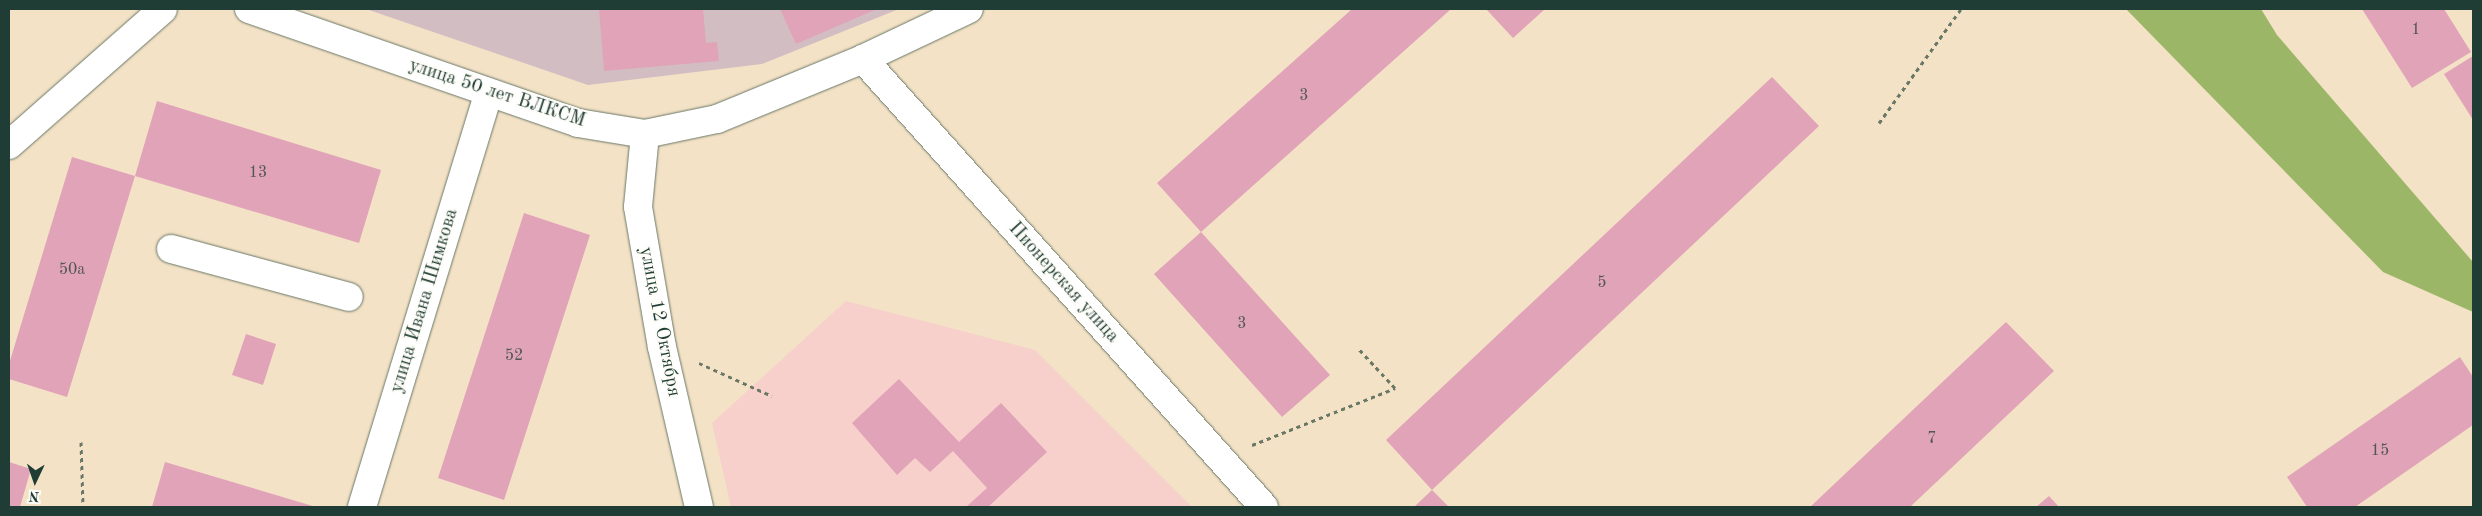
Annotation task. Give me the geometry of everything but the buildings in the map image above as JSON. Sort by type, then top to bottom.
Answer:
[{"type":"street","points":[[9,145],[164,9]]},
{"type":"street","name":"улица 50 лет ВЛКСМ","points":[[249,9],[488,94],[578,123],[645,134],[717,119],[863,59],[969,9]]},
{"type":"street","name":"Пионерская улица","points":[[863,59],[1264,507]]},
{"type":"street","name":"улица Ивана Шимкова","points":[[362,507],[488,94]]},
{"type":"street","name":"улица 12 Октября","points":[[645,134],[638,207],[662,347],[699,507]]},
{"type":"street","points":[[171,249],[349,297]]},
{"type":"path","points":[[1879,123],[1961,9]]},
{"type":"path","points":[[662,347],[772,396]]},
{"type":"path","points":[[1219,458],[1395,388],[1358,348]]},
{"type":"path","points":[[81,442],[83,507]]},
{"type":"shaded area","points":[[366,9],[899,9],[762,64],[588,85]]},
{"type":"shaded area","points":[[846,301],[1035,350],[1192,507],[731,507],[712,423]]},
{"type":"green space","points":[[2126,9],[2261,9],[2277,35],[2473,262],[2473,312],[2383,272]]}]
